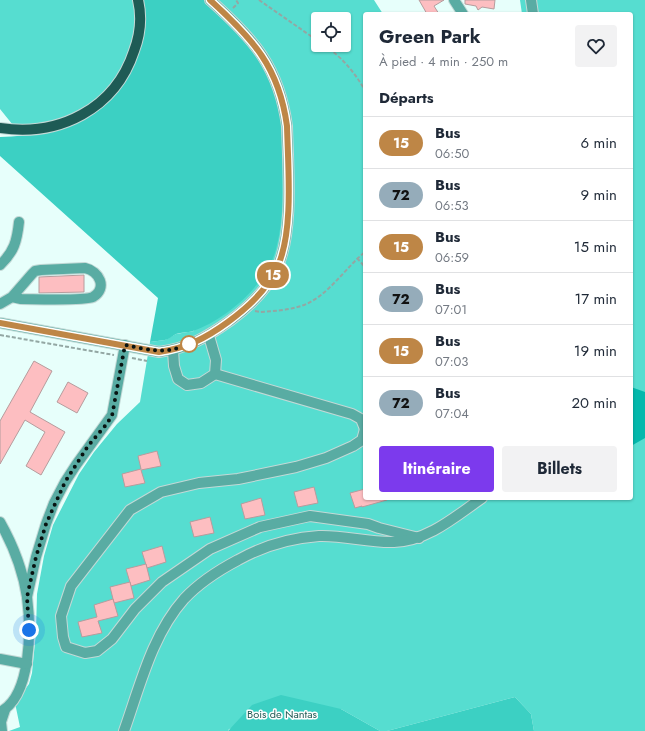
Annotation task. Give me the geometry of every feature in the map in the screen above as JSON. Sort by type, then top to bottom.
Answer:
[{"type":"main road","points":[[0,128],[27,130],[50,127],[75,119],[94,108],[110,94],[122,78],[131,61],[137,43],[140,25],[138,0]]},
{"type":"street","points":[[0,323],[159,352],[174,350],[209,336],[244,310],[256,299],[267,284],[277,268],[283,250],[288,223],[287,126],[282,98],[268,64],[258,48],[210,0]]},
{"type":"street","points":[[454,0],[462,12]]},
{"type":"street","points":[[531,0],[533,12]]},
{"type":"street","points":[[0,265],[6,259],[16,242],[18,222]]},
{"type":"street","points":[[0,304],[12,297],[36,271],[85,268],[91,269],[97,274],[101,283],[96,294],[86,299],[21,299],[12,297]]},
{"type":"street","points":[[209,336],[216,360],[215,374]]},
{"type":"street","points":[[27,597],[44,530],[54,503],[65,482],[80,459],[112,416],[125,345]]},
{"type":"street","points":[[174,350],[174,366],[178,379],[186,385],[201,383],[215,374],[352,414],[361,419],[363,424]]},
{"type":"street","points":[[363,436],[362,440],[354,446],[326,458],[296,467],[238,479],[198,483],[162,492],[130,510],[71,586],[61,616],[63,637],[66,647],[85,654],[97,651],[112,639],[135,609],[162,582],[210,549],[260,527],[310,516],[368,524],[419,538]]},
{"type":"street","points":[[124,731],[152,653],[162,632],[174,612],[185,599],[213,575],[253,552],[294,539],[332,536],[394,542],[419,538],[436,530],[479,500]]},
{"type":"street","points":[[0,522],[14,553],[27,597],[29,642],[27,664],[23,679],[12,702],[2,711],[2,731]]},
{"type":"street","points":[[0,659],[27,664]]},
{"type":"path","points":[[259,0],[311,36]]},
{"type":"path","points":[[334,52],[353,72],[363,87]]},
{"type":"path","points":[[244,310],[260,312],[304,305],[316,298],[343,275],[357,258],[363,254]]},
{"type":"path","points":[[357,258],[363,265]]},
{"type":"path","points":[[0,335],[147,361]]},
{"type":"green space","points":[[0,0],[142,0],[145,21],[142,41],[132,70],[115,95],[92,115],[64,128],[48,133],[38,135],[21,135],[0,109]]},
{"type":"green space","points":[[142,0],[204,0],[249,46],[263,67],[269,79],[279,109],[282,128],[282,200],[280,229],[276,249],[264,275],[244,299],[219,318],[193,331],[176,334],[165,340],[150,342],[158,298],[0,156],[0,137],[48,133],[76,123],[89,117],[100,109],[119,91],[133,67],[142,40],[144,27],[144,7]]},
{"type":"green space","points":[[204,0],[374,0],[382,12],[363,12],[363,500],[633,500],[633,12],[522,12],[520,0],[645,0],[645,731],[534,731],[531,714],[515,697],[387,731],[380,731],[341,709],[229,729],[228,731],[9,731],[20,727],[15,703],[29,684],[32,673],[36,632],[37,594],[44,556],[53,525],[79,474],[94,452],[117,424],[140,402],[150,342],[165,340],[176,334],[194,331],[245,41]]},
{"type":"green space","name":"Bois de Nantas","points":[[281,695],[341,709],[380,731],[228,731],[252,705]]},
{"type":"green space","points":[[515,697],[531,714],[534,731],[387,731]]},
{"type":"shaded area","points":[[633,388],[645,392],[645,438],[633,445]]},
{"type":"building","points":[[419,0],[444,0],[434,6],[438,12],[426,12]]},
{"type":"building","points":[[465,0],[495,0],[494,9],[482,7],[478,10],[476,6],[465,4]]},
{"type":"building","points":[[84,275],[84,292],[39,293],[39,277]]},
{"type":"building","points":[[34,361],[52,371],[30,412],[65,432],[41,475],[26,466],[45,432],[25,420],[0,464],[0,421]]},
{"type":"building","points":[[68,382],[88,393],[77,413],[57,402]]},
{"type":"building","points":[[157,451],[161,466],[141,470],[145,483],[125,487],[122,474],[141,469],[138,456]]},
{"type":"building","points":[[314,487],[318,503],[298,507],[294,492]]},
{"type":"building","points":[[363,490],[363,500],[387,500],[355,508],[350,493]]},
{"type":"building","points":[[261,498],[265,515],[245,519],[241,504]]},
{"type":"building","points":[[210,517],[214,533],[194,537],[190,522]]},
{"type":"building","points":[[162,546],[166,562],[147,568],[142,552]]},
{"type":"building","points":[[146,564],[150,580],[131,586],[126,569]]},
{"type":"building","points":[[130,582],[134,598],[114,603],[110,587]]},
{"type":"building","points":[[113,599],[118,616],[98,621],[102,633],[82,637],[78,622],[97,617],[94,605]]},
{"type":"bus line","name":"15","points":[[0,323],[159,352],[174,350],[209,336],[244,310],[256,299],[267,284],[277,268],[283,250],[288,223],[287,126],[285,112],[276,81],[258,48],[227,14],[210,0]]},
{"type":"route","points":[[29,630],[27,597],[36,557],[46,524],[54,503],[65,482],[88,446],[112,416],[125,345],[159,352],[174,350],[189,344]]}]
